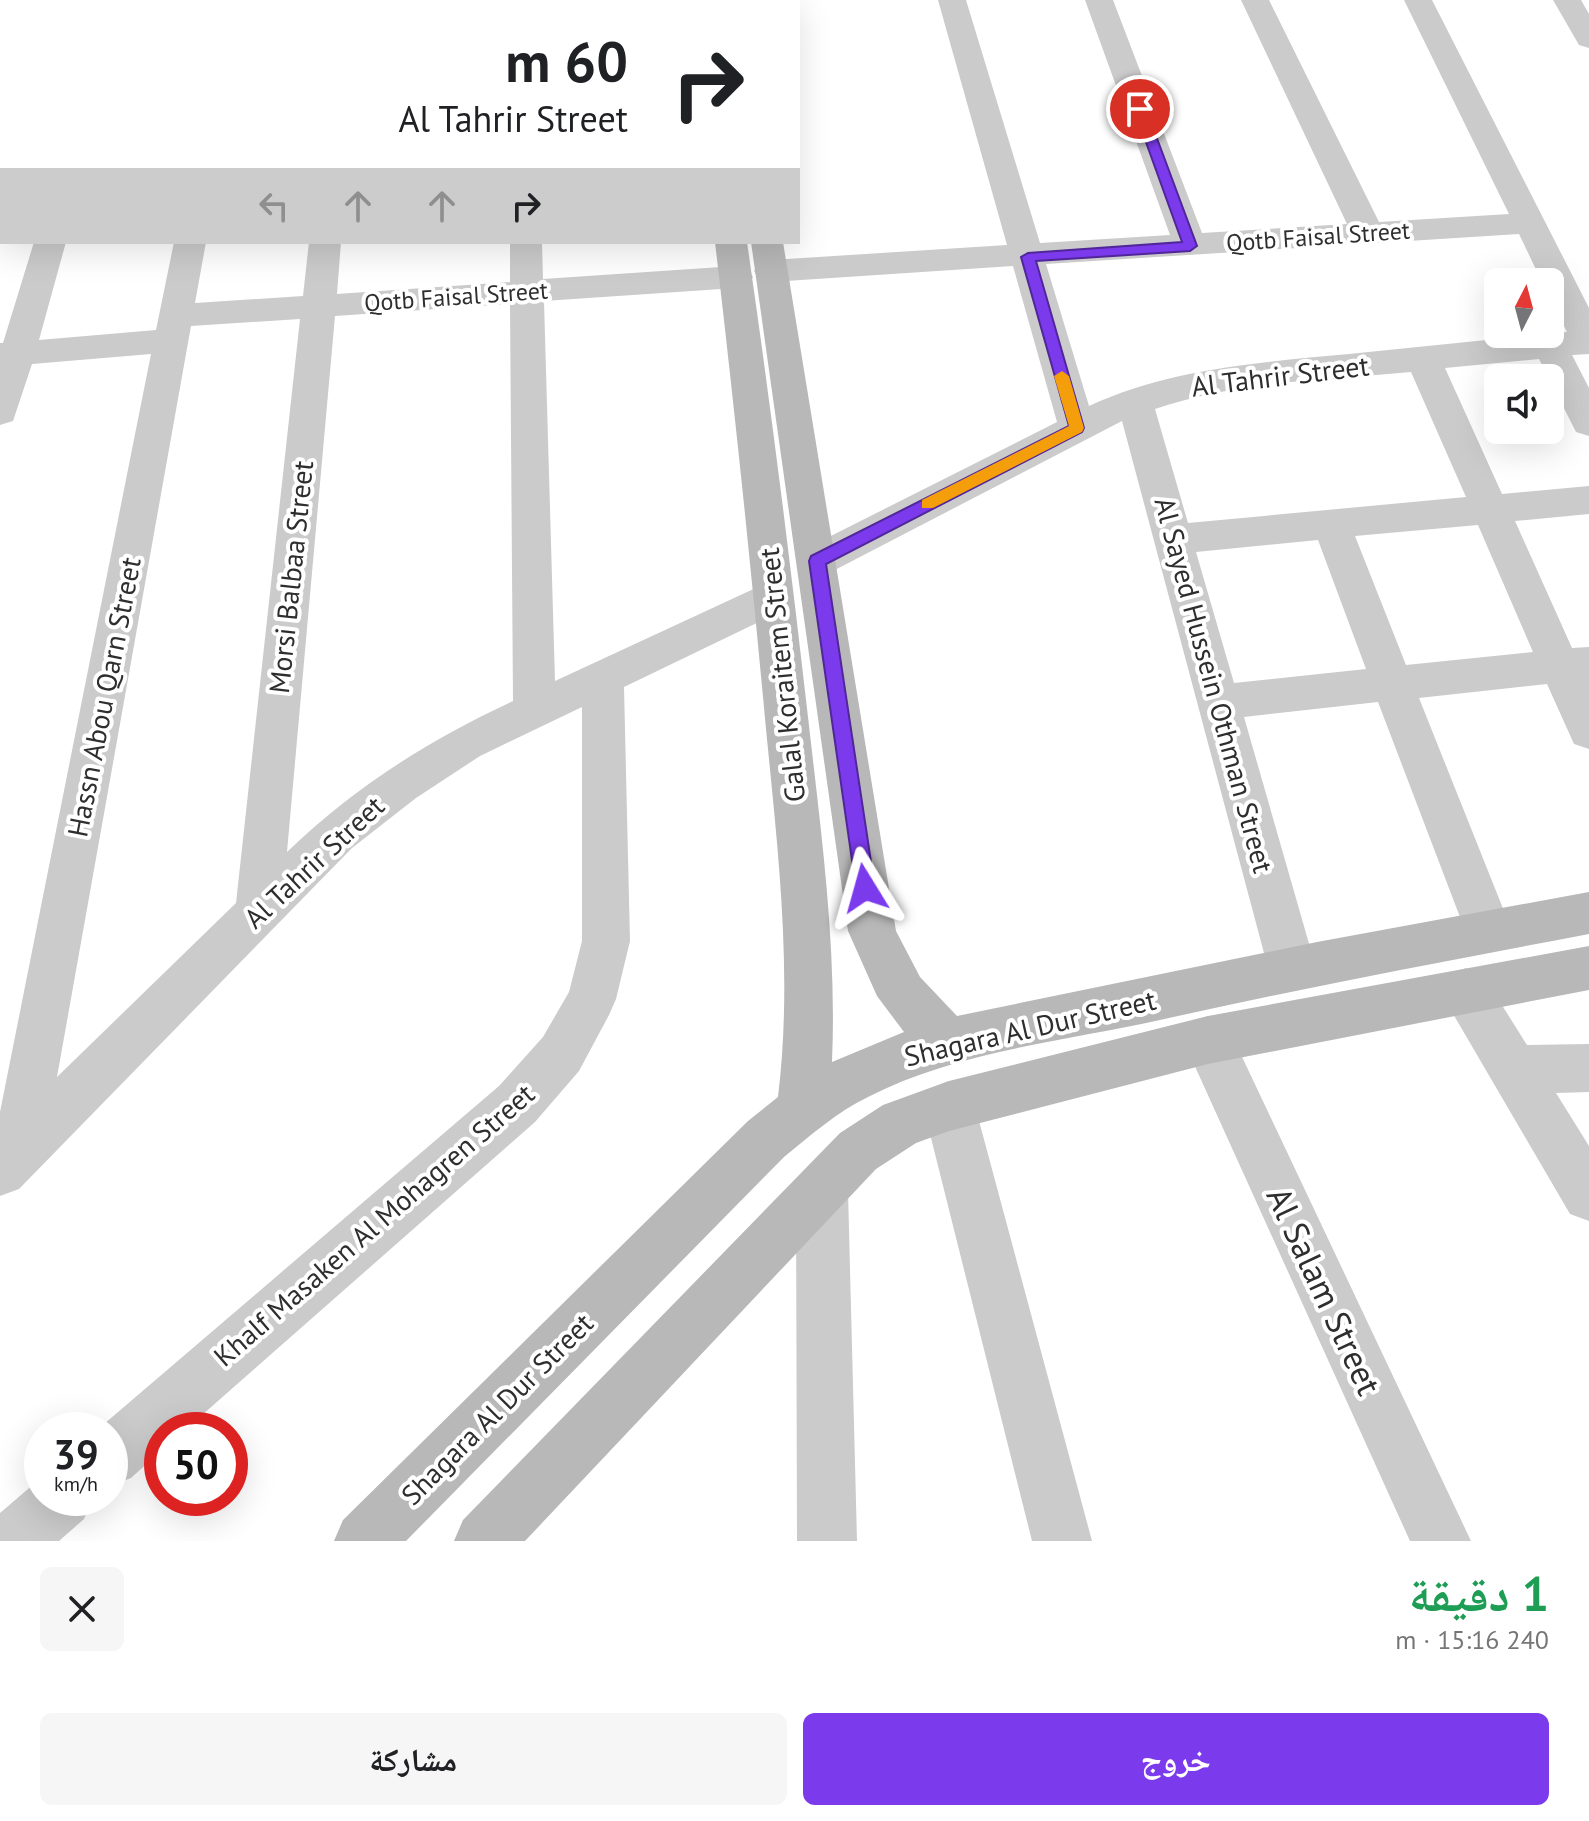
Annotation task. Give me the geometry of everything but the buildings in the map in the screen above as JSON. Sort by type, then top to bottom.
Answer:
[{"type":"street","points":[[952,0],[1077,428]]},
{"type":"street","points":[[1099,0],[1190,246]]},
{"type":"street","points":[[1255,0],[1368,234]]},
{"type":"street","points":[[1418,0],[1589,342]]},
{"type":"street","points":[[1567,0],[1589,39]]},
{"type":"street","name":"Qotb Faisal Street","points":[[9,354],[318,306],[527,292],[751,258],[1028,257],[1529,223]]},
{"type":"street","points":[[0,412],[9,354],[49,244]]},
{"type":"street","name":"Hassn Abou Qarn Street","points":[[9,1161],[190,244]]},
{"type":"street","name":"Morsi Balbaa Street","points":[[258,912],[325,244]]},
{"type":"street","points":[[526,244],[534,711]]},
{"type":"street","name":"Galal Koraitem Street","points":[[751,258],[817,561],[872,931],[889,974],[917,1014],[951,1043]]},
{"type":"street","name":"Galal Koraitem Street","points":[[751,258],[774,597],[805,896],[812,998],[810,1053],[802,1109]]},
{"type":"street","name":"Al Tahrir Street","points":[[1564,345],[1589,342]]},
{"type":"street","name":"Al Tahrir Street","points":[[817,561],[1135,401],[1219,379],[1530,348]]},
{"type":"street","points":[[1551,348],[1589,423]]},
{"type":"street","points":[[1423,359],[1490,509],[1574,664],[1589,731]]},
{"type":"street","name":"Al Sayed Hussein Othman Street","points":[[1135,401],[1292,968]]},
{"type":"street","points":[[1173,539],[1589,500]]},
{"type":"street","points":[[1331,524],[1488,931]]},
{"type":"street","name":"Al Tahrir Street","points":[[9,1161],[336,834],[400,785],[465,743],[774,597]]},
{"type":"street","points":[[1218,702],[1574,664]]},
{"type":"street","name":"Khalf Masaken Al Mohagren Street","points":[[128,1441],[517,1104],[561,1054],[592,999],[606,941],[603,678]]},
{"type":"street","points":[[805,896],[865,888]]},
{"type":"street","name":"Shagara Al Dur Street","points":[[364,1541],[766,1139],[802,1109],[849,1079],[899,1057],[951,1043],[1292,968],[1589,913]]},
{"type":"street","name":"Shagara Al Dur Street","points":[[484,1541],[858,1151],[901,1123],[949,1106],[1208,1040],[1589,968]]},
{"type":"street","points":[[1466,991],[1589,1195]]},
{"type":"street","name":"Al Salam Street","points":[[1208,1040],[1441,1541]]},
{"type":"street","points":[[1515,1070],[1589,1068]]},
{"type":"street","points":[[949,1106],[1062,1541]]},
{"type":"street","points":[[822,1191],[827,1541]]},
{"type":"street","points":[[13,1541],[42,1516]]},
{"type":"slow traffic","points":[[927,504],[1077,428],[1062,376]]},
{"type":"route","points":[[865,888],[817,561],[1077,428],[1028,257],[1190,246],[1140,109]]}]
